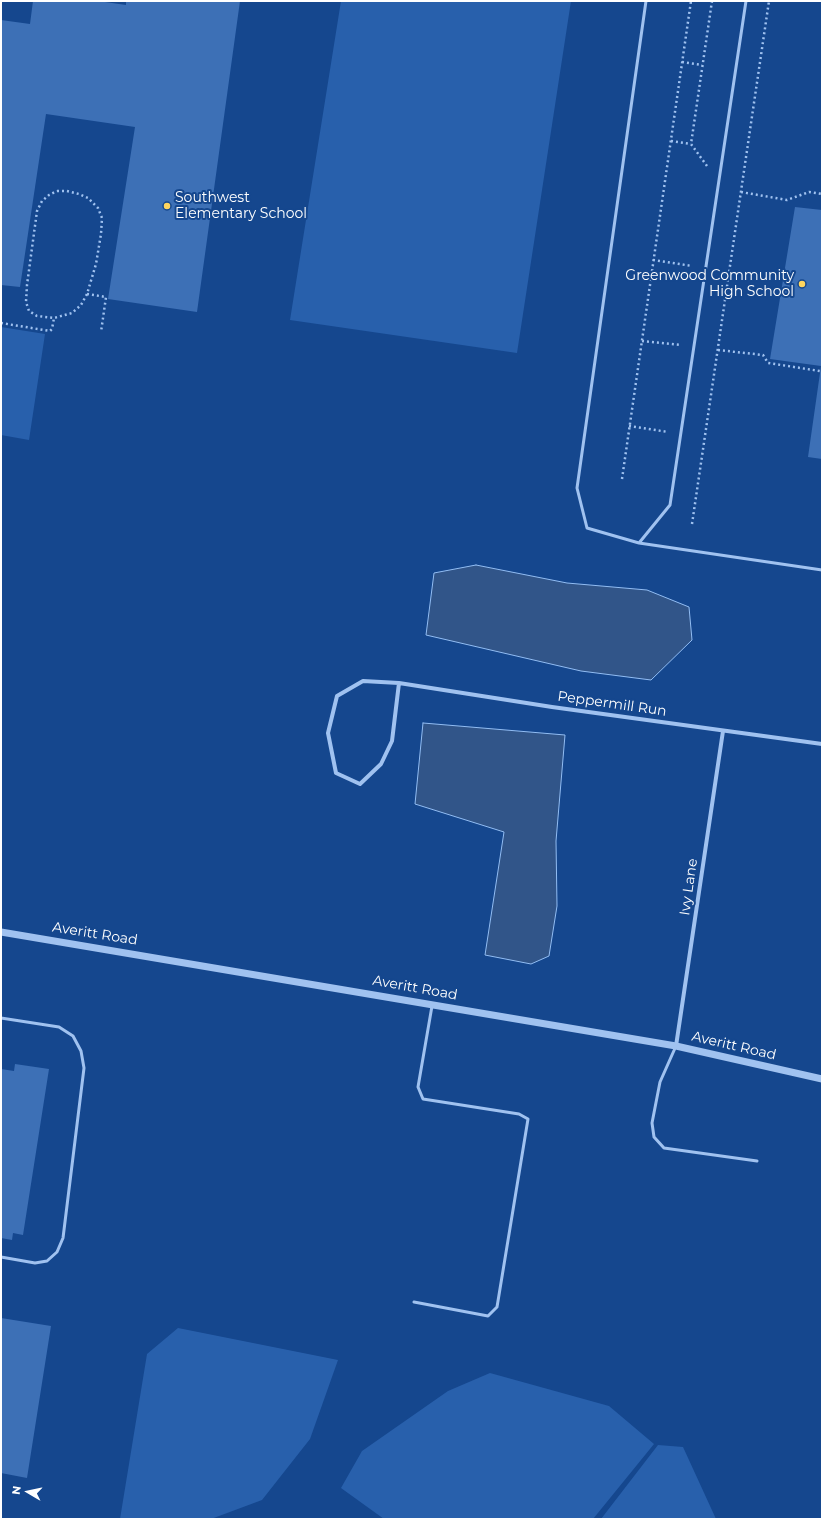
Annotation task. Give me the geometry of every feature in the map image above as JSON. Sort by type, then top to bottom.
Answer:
[{"type":"street","name":"Peppermill Run","points":[[399,683],[392,741],[380,764],[360,784],[336,773],[328,733],[337,696],[363,681],[399,683],[552,707],[822,744]]},
{"type":"street","name":"Ivy Lane","points":[[676,1046],[723,730]]},
{"type":"street","name":"Averitt Road","points":[[1,932],[676,1046],[822,1079]]},
{"type":"lane","points":[[646,1],[577,488],[587,528],[639,543],[822,570]]},
{"type":"lane","points":[[639,543],[670,505],[746,1]]},
{"type":"lane","points":[[414,1302],[488,1316],[497,1307],[528,1119],[519,1114],[423,1099],[418,1087],[432,1004]]},
{"type":"lane","points":[[1,1018],[59,1027],[74,1036],[81,1051],[84,1068],[63,1238],[57,1252],[47,1261],[35,1263],[1,1257]]},
{"type":"lane","points":[[676,1046],[660,1082],[652,1123],[654,1137],[664,1148],[757,1161]]},
{"type":"path","points":[[622,479],[691,1]]},
{"type":"path","points":[[712,1],[691,144],[719,182]]},
{"type":"path","points":[[692,524],[769,1]]},
{"type":"path","points":[[682,62],[702,65]]},
{"type":"path","points":[[671,141],[691,144]]},
{"type":"path","points":[[57,191],[67,191],[88,198],[98,208],[102,218],[101,234],[96,264],[87,294],[72,313],[54,318],[37,316],[29,310],[26,302],[26,285],[37,211],[42,202],[49,195],[57,191]]},
{"type":"path","points":[[741,192],[787,200],[809,192],[822,194]]},
{"type":"path","points":[[653,260],[706,268]]},
{"type":"path","points":[[87,294],[106,298],[101,332]]},
{"type":"path","points":[[1,323],[50,331],[54,318]]},
{"type":"path","points":[[642,341],[694,346]]},
{"type":"path","points":[[718,350],[763,355],[768,363],[820,371]]},
{"type":"path","points":[[629,426],[681,434]]},
{"type":"shaded area","points":[[341,1],[571,1],[517,353],[290,320]]},
{"type":"shaded area","points":[[1,327],[45,334],[29,440],[1,435]]},
{"type":"shaded area","points":[[476,565],[567,583],[647,590],[689,607],[692,640],[651,680],[581,671],[426,635],[434,573]]},
{"type":"shaded area","points":[[423,723],[565,735],[556,841],[557,906],[549,956],[531,964],[485,955],[504,832],[415,804]]},
{"type":"shaded area","points":[[178,1328],[338,1360],[310,1439],[262,1500],[211,1519],[120,1519],[147,1354]]},
{"type":"shaded area","points":[[490,1373],[609,1406],[654,1444],[593,1519],[384,1519],[341,1488],[362,1451],[448,1391]]},
{"type":"shaded area","points":[[658,1445],[683,1447],[716,1519],[601,1519]]},
{"type":"building","name":"Southwest Elementary School","points":[[33,1],[98,1],[126,5],[126,1],[240,1],[197,312],[108,299],[135,127],[46,114],[20,287],[1,285],[1,20],[30,24]]},
{"type":"building","name":"Greenwood Community High School","points":[[795,207],[822,210],[822,459],[808,457],[821,366],[770,359]]},
{"type":"building","points":[[15,1064],[49,1069],[23,1235],[13,1233],[12,1240],[1,1238],[1,1069],[14,1071]]},
{"type":"building","points":[[1,1318],[51,1326],[27,1478],[1,1473]]},
{"type":"place","name":"Southwest Elementary School","points":[[167,206]]},
{"type":"place","name":"Greenwood Community High School","points":[[802,284]]}]
